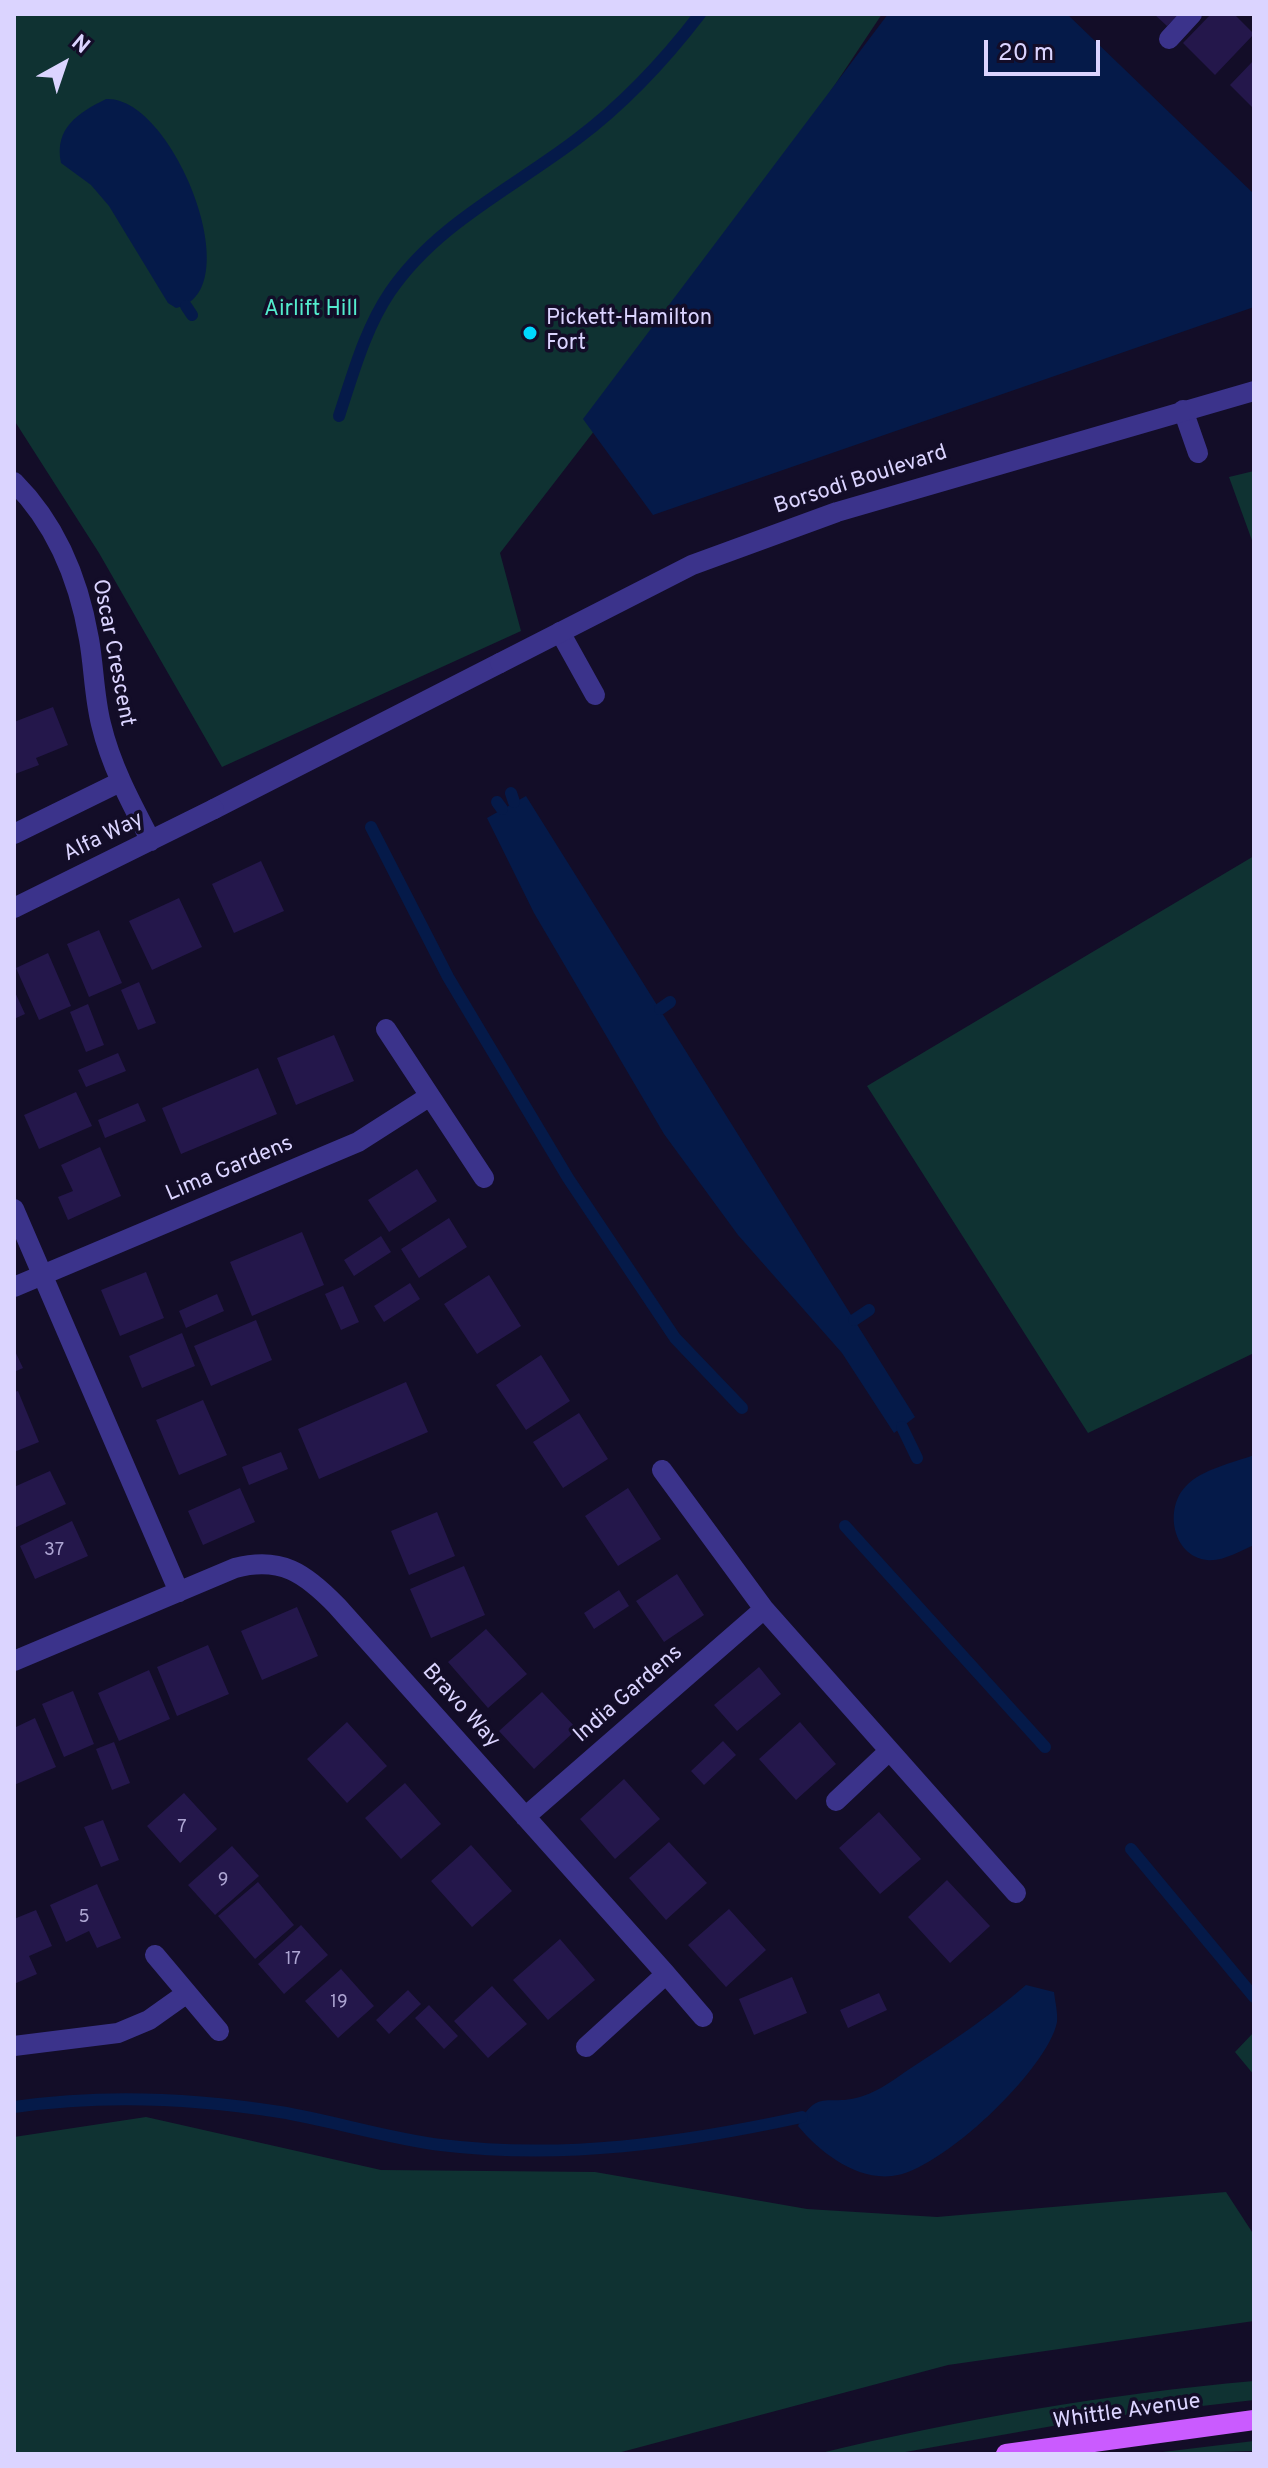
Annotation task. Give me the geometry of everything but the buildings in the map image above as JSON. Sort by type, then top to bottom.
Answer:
[{"type":"main road","name":"Whittle Avenue","points":[[1006,2454],[1254,2420]]},
{"type":"street","points":[[1169,39],[1192,14]]},
{"type":"street","name":"Borsodi Boulevard","points":[[500,663],[692,565],[837,512],[1254,391]]},
{"type":"street","points":[[1183,410],[1198,453]]},
{"type":"street","name":"Oscar Crescent","points":[[14,482],[29,497],[68,562],[89,641],[100,721],[120,782],[151,841]]},
{"type":"street","points":[[560,632],[595,695]]},
{"type":"street","name":"Alfa Way","points":[[14,908],[500,663]]},
{"type":"street","points":[[14,834],[120,782]]},
{"type":"street","points":[[386,1029],[484,1178]]},
{"type":"street","name":"Lima Gardens","points":[[14,1287],[358,1142],[430,1096]]},
{"type":"street","points":[[14,1209],[179,1592]]},
{"type":"street","points":[[662,1470],[764,1609],[1016,1893]]},
{"type":"street","name":"Bravo Way","points":[[14,1661],[251,1564],[283,1564],[297,1570],[337,1606],[703,2017]]},
{"type":"street","name":"India Gardens","points":[[525,1817],[764,1609]]},
{"type":"street","points":[[836,1801],[888,1752]]},
{"type":"street","points":[[155,1955],[219,2031]]},
{"type":"street","points":[[586,2047],[666,1974]]},
{"type":"street","points":[[14,2046],[118,2033],[149,2020],[187,1993]]},
{"type":"green space","name":"Airlift Hill","points":[[14,14],[882,14],[669,334],[500,553],[521,631],[222,767],[99,553],[14,420]]},
{"type":"green space","points":[[1254,471],[1254,546],[1229,477]]},
{"type":"green space","points":[[1254,856],[1254,1353],[1088,1433],[867,1086]]},
{"type":"green space","points":[[1254,2032],[1254,2075],[1235,2052]]},
{"type":"green space","points":[[146,2117],[381,2170],[595,2172],[807,2209],[937,2217],[1226,2192],[1254,2235],[1254,2321],[948,2365],[614,2454],[14,2454],[14,2137]]},
{"type":"green space","points":[[1254,2381],[1254,2400],[1098,2418],[894,2454],[817,2454],[1034,2409]]},
{"type":"green space","points":[[1254,2441],[1254,2451],[1146,2454]]},
{"type":"water","points":[[888,14],[1067,14],[1254,194],[1254,307],[653,515],[583,419]]},
{"type":"water","points":[[106,99],[131,106],[156,128],[178,159],[195,196],[205,234],[207,268],[198,295],[176,308],[168,303],[109,206],[91,185],[61,163],[61,140],[70,123]]},
{"type":"water","points":[[526,796],[915,1417],[894,1433],[842,1353],[738,1235],[664,1134],[534,913],[487,818]]},
{"type":"water","points":[[1254,1455],[1254,1545],[1219,1559],[1195,1557],[1179,1541],[1175,1530],[1175,1506],[1179,1495],[1200,1475]]},
{"type":"water","points":[[1026,1985],[1054,1992],[1057,2022],[1049,2042],[1034,2065],[989,2115],[937,2157],[913,2170],[892,2176],[865,2174],[839,2162],[798,2126],[811,2106],[818,2102],[863,2096],[888,2084]]},
{"type":"waterway","points":[[339,416],[373,321],[409,268],[430,246],[477,208],[577,139],[611,111],[658,65],[700,14]]},
{"type":"waterway","points":[[186,306],[192,315]]},
{"type":"waterway","points":[[511,793],[514,802]]},
{"type":"waterway","points":[[497,802],[502,809]]},
{"type":"waterway","points":[[371,827],[448,977],[568,1178],[675,1338],[742,1408]]},
{"type":"waterway","points":[[660,1009],[670,1002]]},
{"type":"waterway","points":[[854,1320],[869,1310]]},
{"type":"waterway","points":[[902,1427],[917,1458]]},
{"type":"waterway","points":[[845,1526],[1045,1747]]},
{"type":"waterway","points":[[1131,1849],[1254,1997]]},
{"type":"waterway","points":[[14,2107],[114,2099],[214,2103],[280,2112],[441,2145],[532,2151],[578,2150],[667,2141],[802,2117]]},
{"type":"place","name":"Pickett-Hamilton Fort","points":[[530,333]]}]
